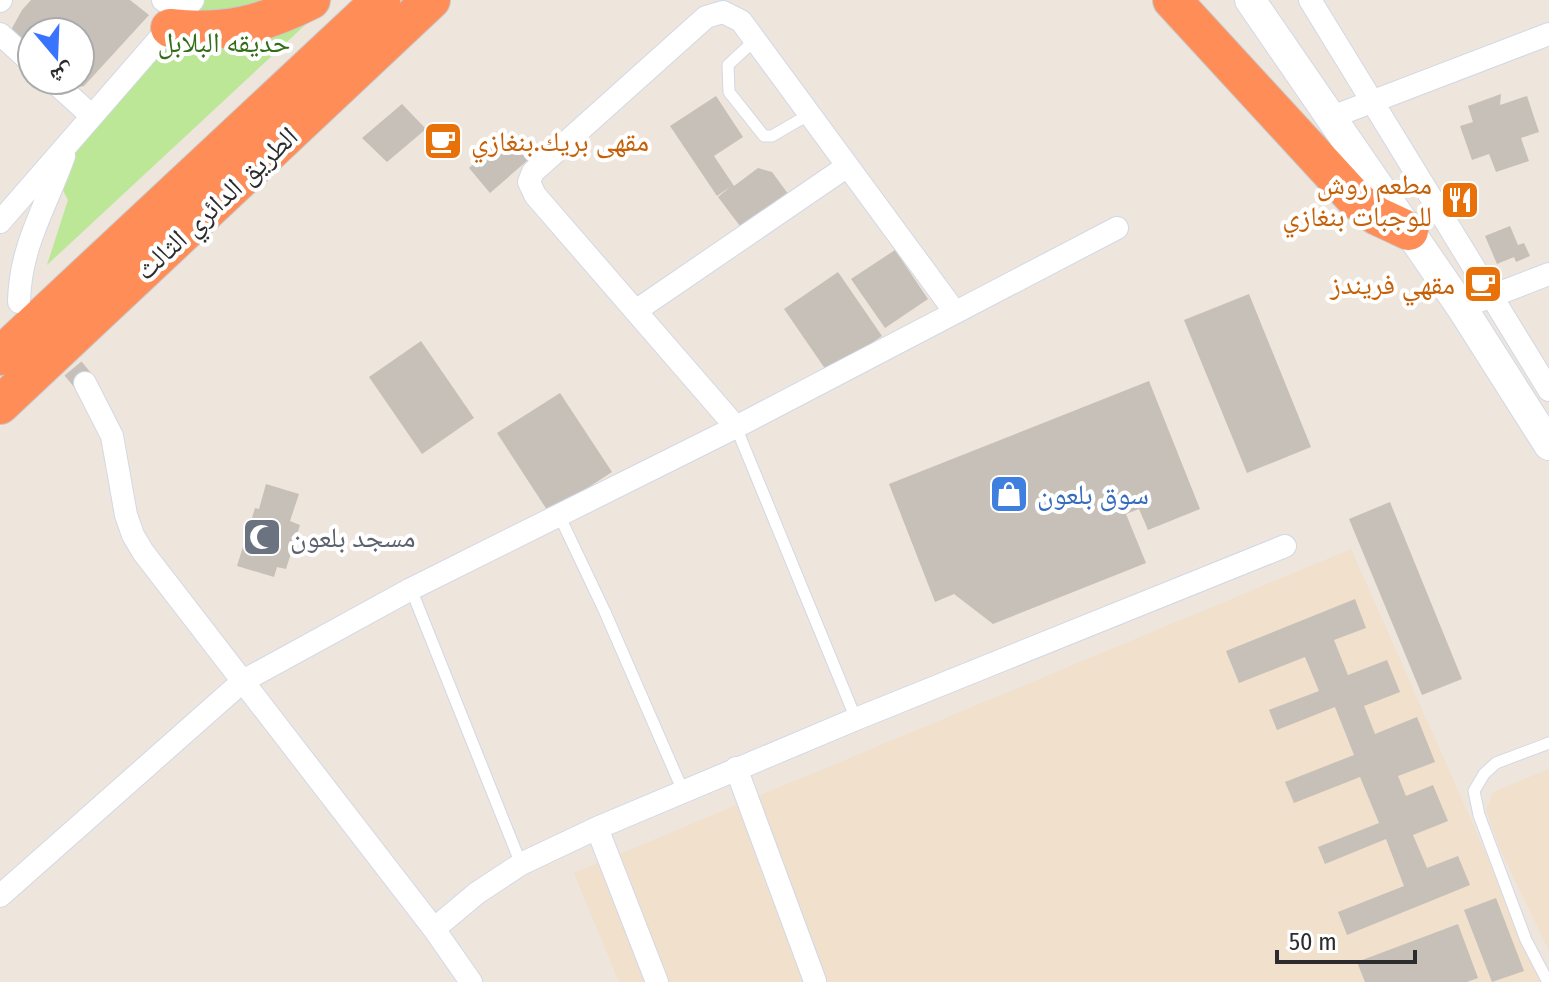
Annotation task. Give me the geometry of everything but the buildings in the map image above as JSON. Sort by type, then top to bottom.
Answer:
[{"type":"highway","points":[[177,10],[213,31],[246,26],[311,0]]},
{"type":"highway","name":"الطريق الدائري الثالث","points":[[0,356],[381,0]]},
{"type":"highway","name":"الطريق الدائري الثالث","points":[[0,405],[431,0]]},
{"type":"highway","points":[[1172,0],[1356,200],[1377,216],[1409,231]]},
{"type":"main road","points":[[1250,0],[1462,308],[1549,445]]},
{"type":"street","points":[[1310,0],[1549,390]]},
{"type":"street","points":[[0,222],[92,116],[177,10]]},
{"type":"street","points":[[736,427],[535,195],[529,182],[533,172],[706,17],[723,12],[741,21],[955,312]]},
{"type":"street","points":[[0,34],[16,48]]},
{"type":"street","points":[[1332,117],[1549,34]]},
{"type":"street","points":[[70,96],[92,116]]},
{"type":"street","points":[[19,302],[20,275],[26,248],[51,194],[68,143]]},
{"type":"street","points":[[637,310],[846,167]]},
{"type":"street","points":[[0,896],[243,681],[411,589],[736,427],[1117,228]]},
{"type":"street","points":[[1462,308],[1549,274]]},
{"type":"street","points":[[85,383],[112,436],[118,455],[122,496],[133,535],[434,929],[471,982]]},
{"type":"street","points":[[434,929],[477,893],[521,864],[597,828],[736,768],[1285,546]]},
{"type":"street","points":[[736,768],[815,981]]},
{"type":"street","points":[[597,828],[657,982]]},
{"type":"lane","points":[[755,40],[728,65],[729,92],[764,136],[772,136],[808,115]]},
{"type":"lane","points":[[736,427],[856,719]]},
{"type":"lane","points":[[559,515],[683,791]]},
{"type":"lane","points":[[411,589],[521,864]]},
{"type":"lane","points":[[1548,982],[1526,940],[1479,815],[1474,791],[1484,774],[1496,763],[1549,743]]},
{"type":"shaded area","points":[[1351,549],[1543,982],[619,982],[574,873]]},
{"type":"shaded area","points":[[1549,769],[1549,951],[1500,849],[1486,810],[1493,792]]},
{"type":"green space","name":"حديقه البلابل","points":[[205,0],[332,0],[47,265],[68,200],[55,175]]},
{"type":"tunnel","points":[[52,343],[85,383]]},
{"type":"place","name":"مقهى بريك.بنغازي","points":[[443,141]]},
{"type":"place","name":"مطعم روش للوجبات بنغازي","points":[[1460,200]]},
{"type":"place","name":"مقهي فريندز","points":[[1483,284]]},
{"type":"place","name":"سوق بلعون","points":[[1009,494]]},
{"type":"place","name":"مسجد بلعون","points":[[262,537]]}]
